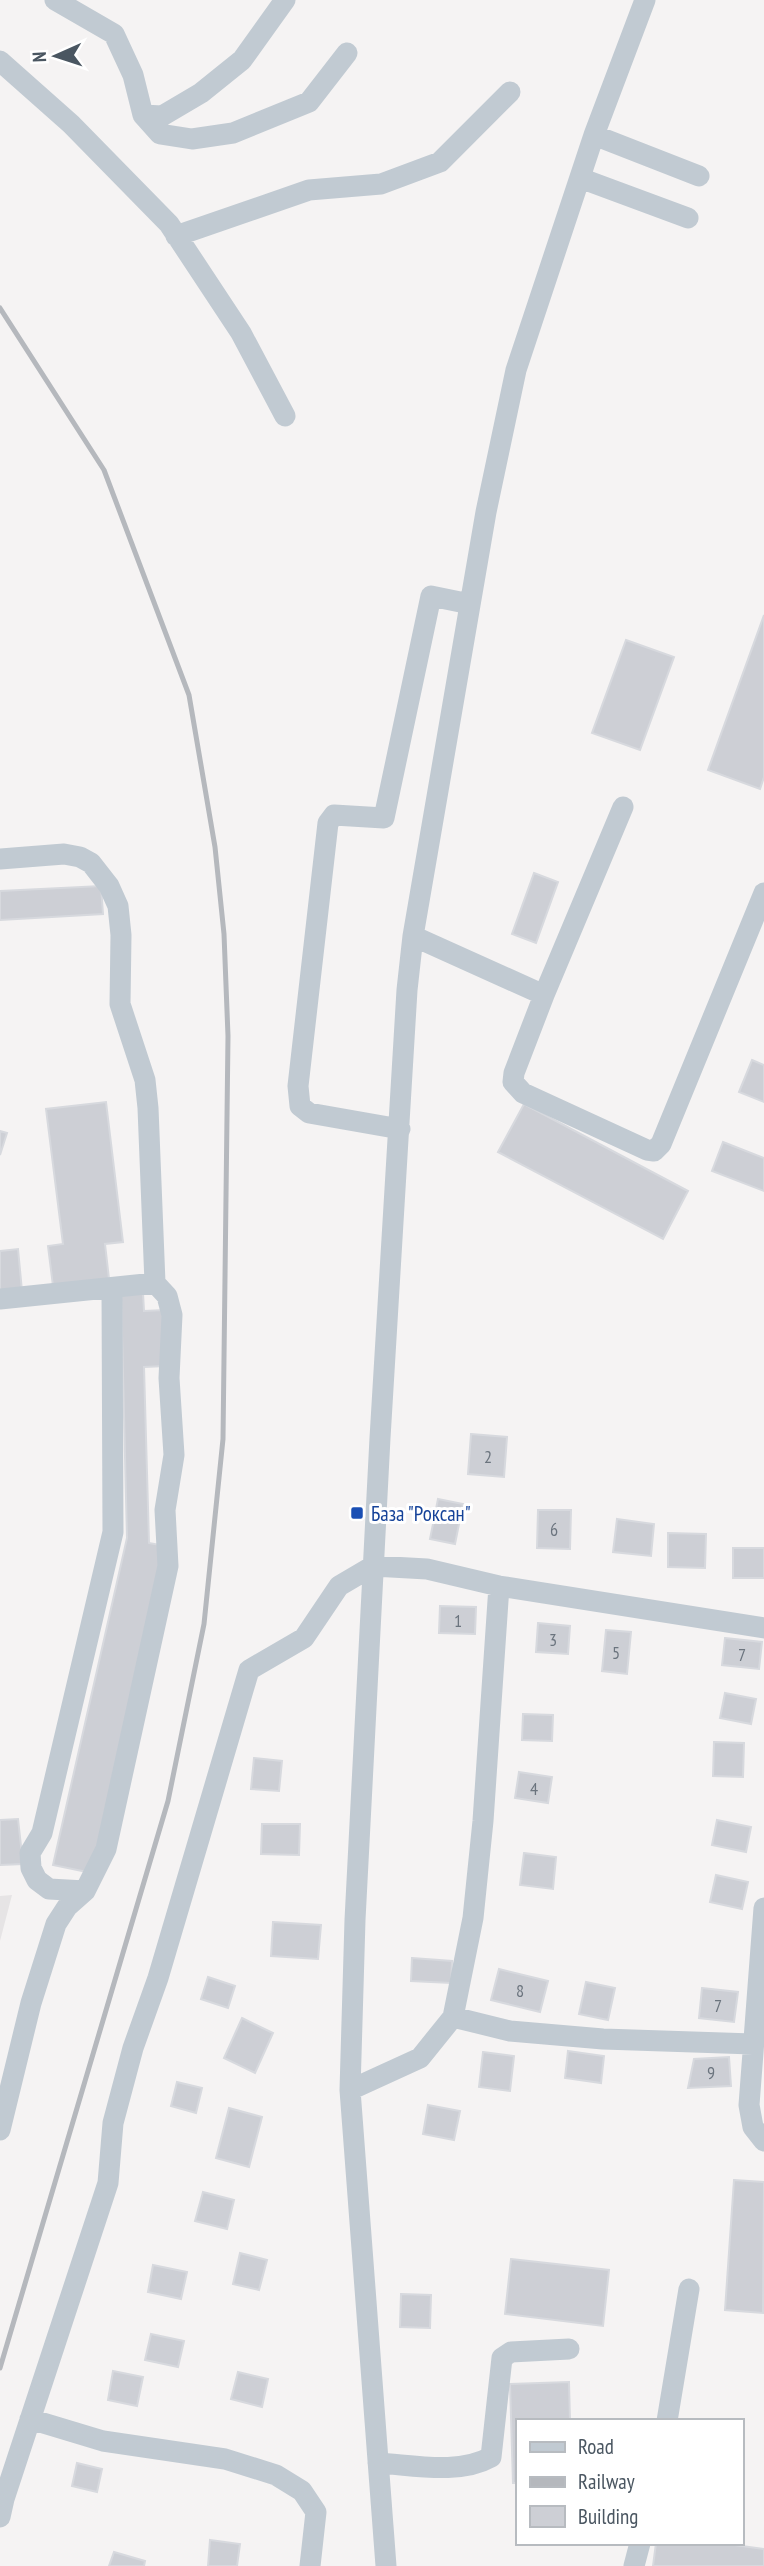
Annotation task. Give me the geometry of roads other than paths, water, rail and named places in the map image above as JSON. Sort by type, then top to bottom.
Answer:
[{"type":"street","points":[[55,0],[114,34],[133,75],[143,115],[160,134],[192,139],[233,133],[309,102],[347,52]]},
{"type":"street","points":[[143,115],[162,116],[201,93],[242,60],[285,0]]},
{"type":"street","points":[[386,2566],[350,2090],[355,1920],[373,1566],[407,990],[413,936],[486,512],[516,370],[594,135],[645,0]]},
{"type":"street","points":[[0,61],[71,124],[169,224],[241,333],[285,416]]},
{"type":"street","points":[[176,236],[309,190],[381,184],[440,162],[510,92]]},
{"type":"street","points":[[594,135],[699,176]]},
{"type":"street","points":[[580,178],[688,218]]},
{"type":"street","points":[[400,1129],[309,1113],[300,1106],[298,1086],[328,823],[334,815],[384,818],[431,596],[470,604]]},
{"type":"street","points":[[623,807],[544,995],[513,1082],[523,1093],[646,1150],[654,1151],[661,1144],[764,893]]},
{"type":"street","points":[[0,859],[64,854],[80,857],[91,863],[109,886],[118,906],[122,972],[120,1004],[145,1080],[148,1108],[155,1283],[167,1296],[172,1315],[169,1378],[174,1455],[165,1510],[168,1566],[106,1849],[85,1891],[67,1907],[56,1924],[31,2004],[0,2130]]},
{"type":"street","points":[[413,936],[544,995]]},
{"type":"street","points":[[0,1299],[155,1283]]},
{"type":"street","points":[[85,1891],[49,1889],[37,1880],[31,1868],[30,1853],[43,1833],[113,1532],[112,1289]]},
{"type":"street","points":[[0,2517],[108,2183],[113,2123],[133,2048],[158,1978],[249,1670],[304,1638],[339,1586],[373,1566],[427,1569],[499,1586],[764,1628]]},
{"type":"street","points":[[350,2090],[420,2058],[453,2017],[473,1918],[483,1821],[499,1586]]},
{"type":"street","points":[[764,1908],[749,2105],[752,2127],[764,2141]]},
{"type":"street","points":[[453,2017],[510,2031],[603,2039],[753,2044]]},
{"type":"street","points":[[667,2419],[689,2290]]},
{"type":"street","points":[[378,2463],[453,2467],[481,2463],[491,2457],[502,2358],[511,2352],[569,2348]]},
{"type":"street","points":[[30,2419],[103,2441],[225,2459],[276,2474],[302,2491],[316,2512],[310,2566]]},
{"type":"street","points":[[634,2566],[639,2545]]},
{"type":"railway","points":[[0,308],[104,470],[189,695],[215,847],[224,934],[228,1036],[223,1439],[204,1624],[168,1801],[0,2368]]},
{"type":"place","name":"База \"Роксан\"","points":[[357,1513]]}]
